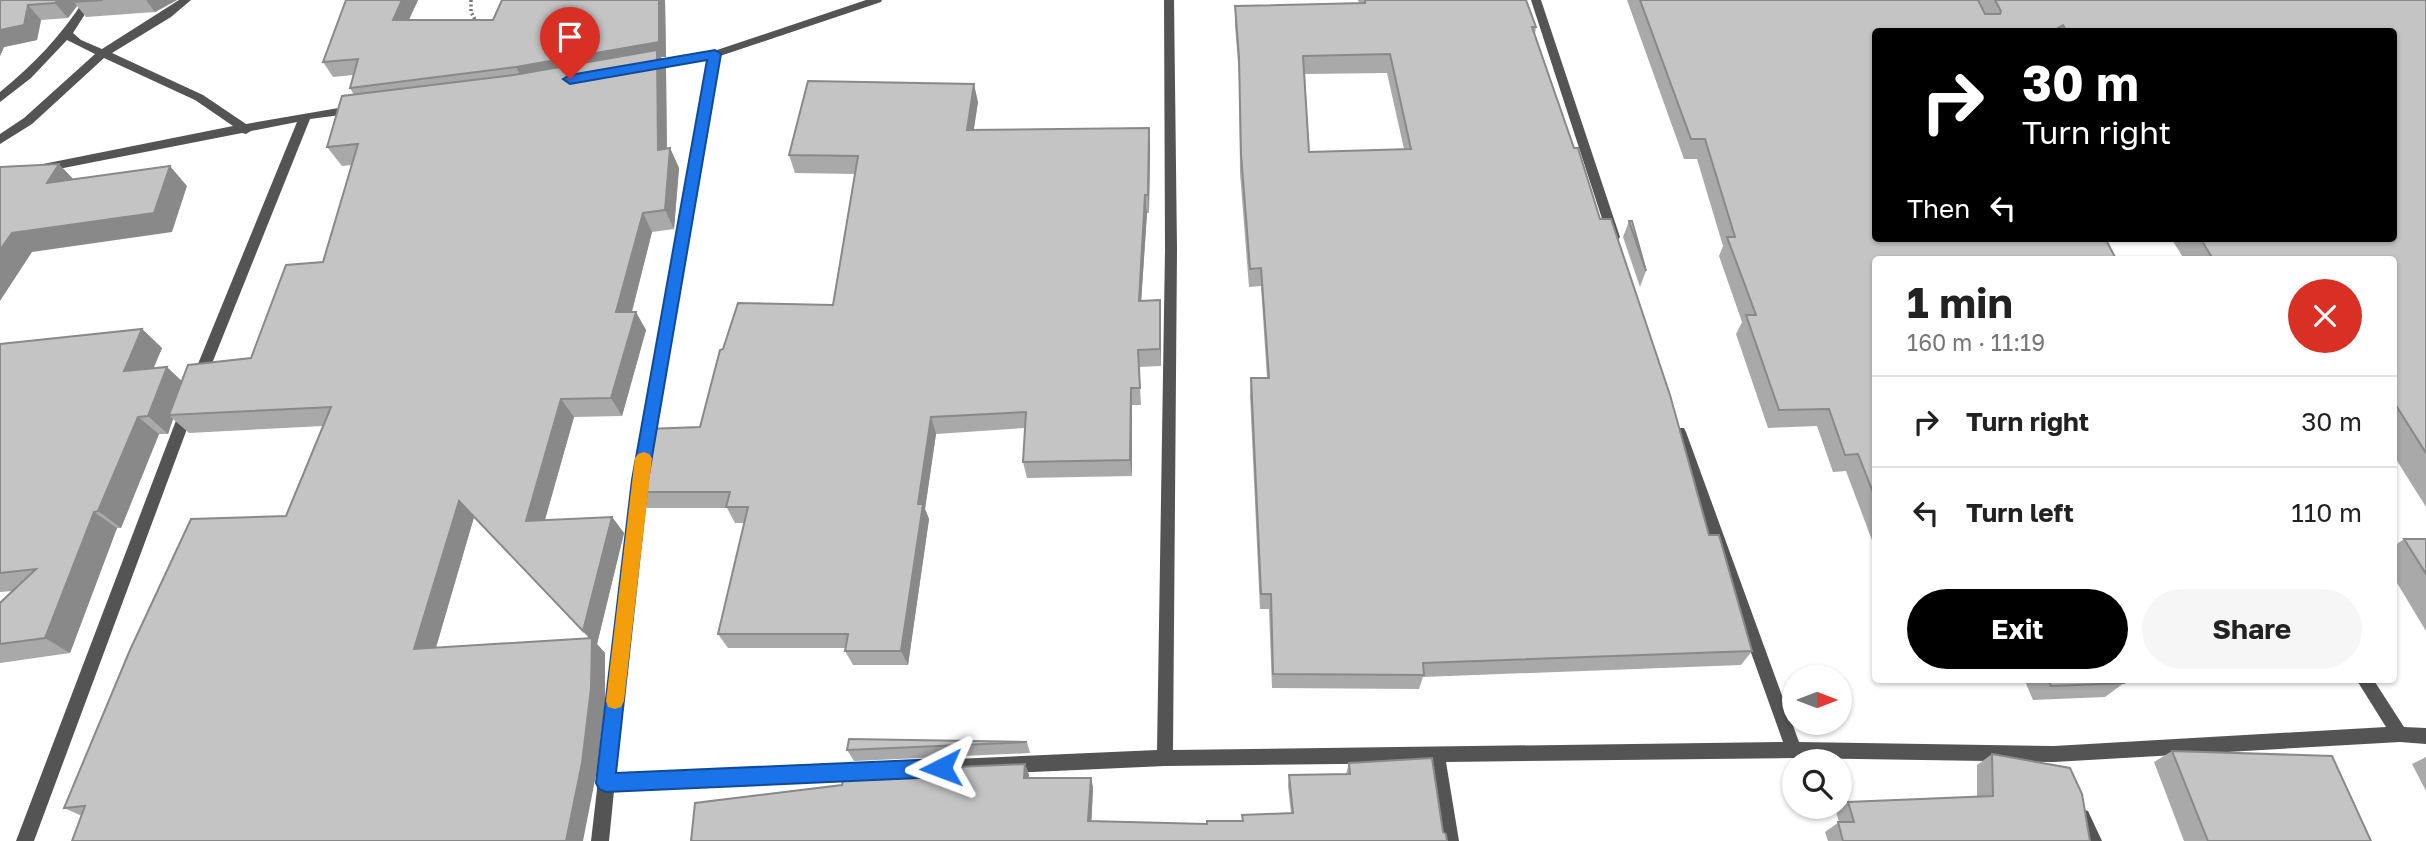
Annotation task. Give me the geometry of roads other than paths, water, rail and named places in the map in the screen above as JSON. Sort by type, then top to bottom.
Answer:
[{"type":"street","points":[[0,98],[38,67],[68,35],[89,0]]},
{"type":"street","points":[[0,140],[24,125],[104,53],[160,20],[186,0]]},
{"type":"street","points":[[636,68],[715,54],[877,0]]},
{"type":"street","points":[[1165,758],[1171,250],[1169,0]]},
{"type":"street","points":[[1536,0],[1617,247]]},
{"type":"street","points":[[68,35],[75,42],[104,53],[225,111],[246,130]]},
{"type":"street","points":[[600,841],[640,480],[715,54]]},
{"type":"street","points":[[27,171],[246,130],[305,116],[362,108]]},
{"type":"street","points":[[25,841],[213,341],[305,116]]},
{"type":"street","points":[[1673,416],[1794,749]]},
{"type":"street","points":[[2367,683],[2400,734]]},
{"type":"street","points":[[1852,752],[2057,761],[2400,734],[2426,736]]},
{"type":"street","points":[[606,783],[1165,758],[1782,750]]},
{"type":"street","points":[[1437,755],[1450,841]]},
{"type":"street","points":[[2076,804],[2093,841]]}]
